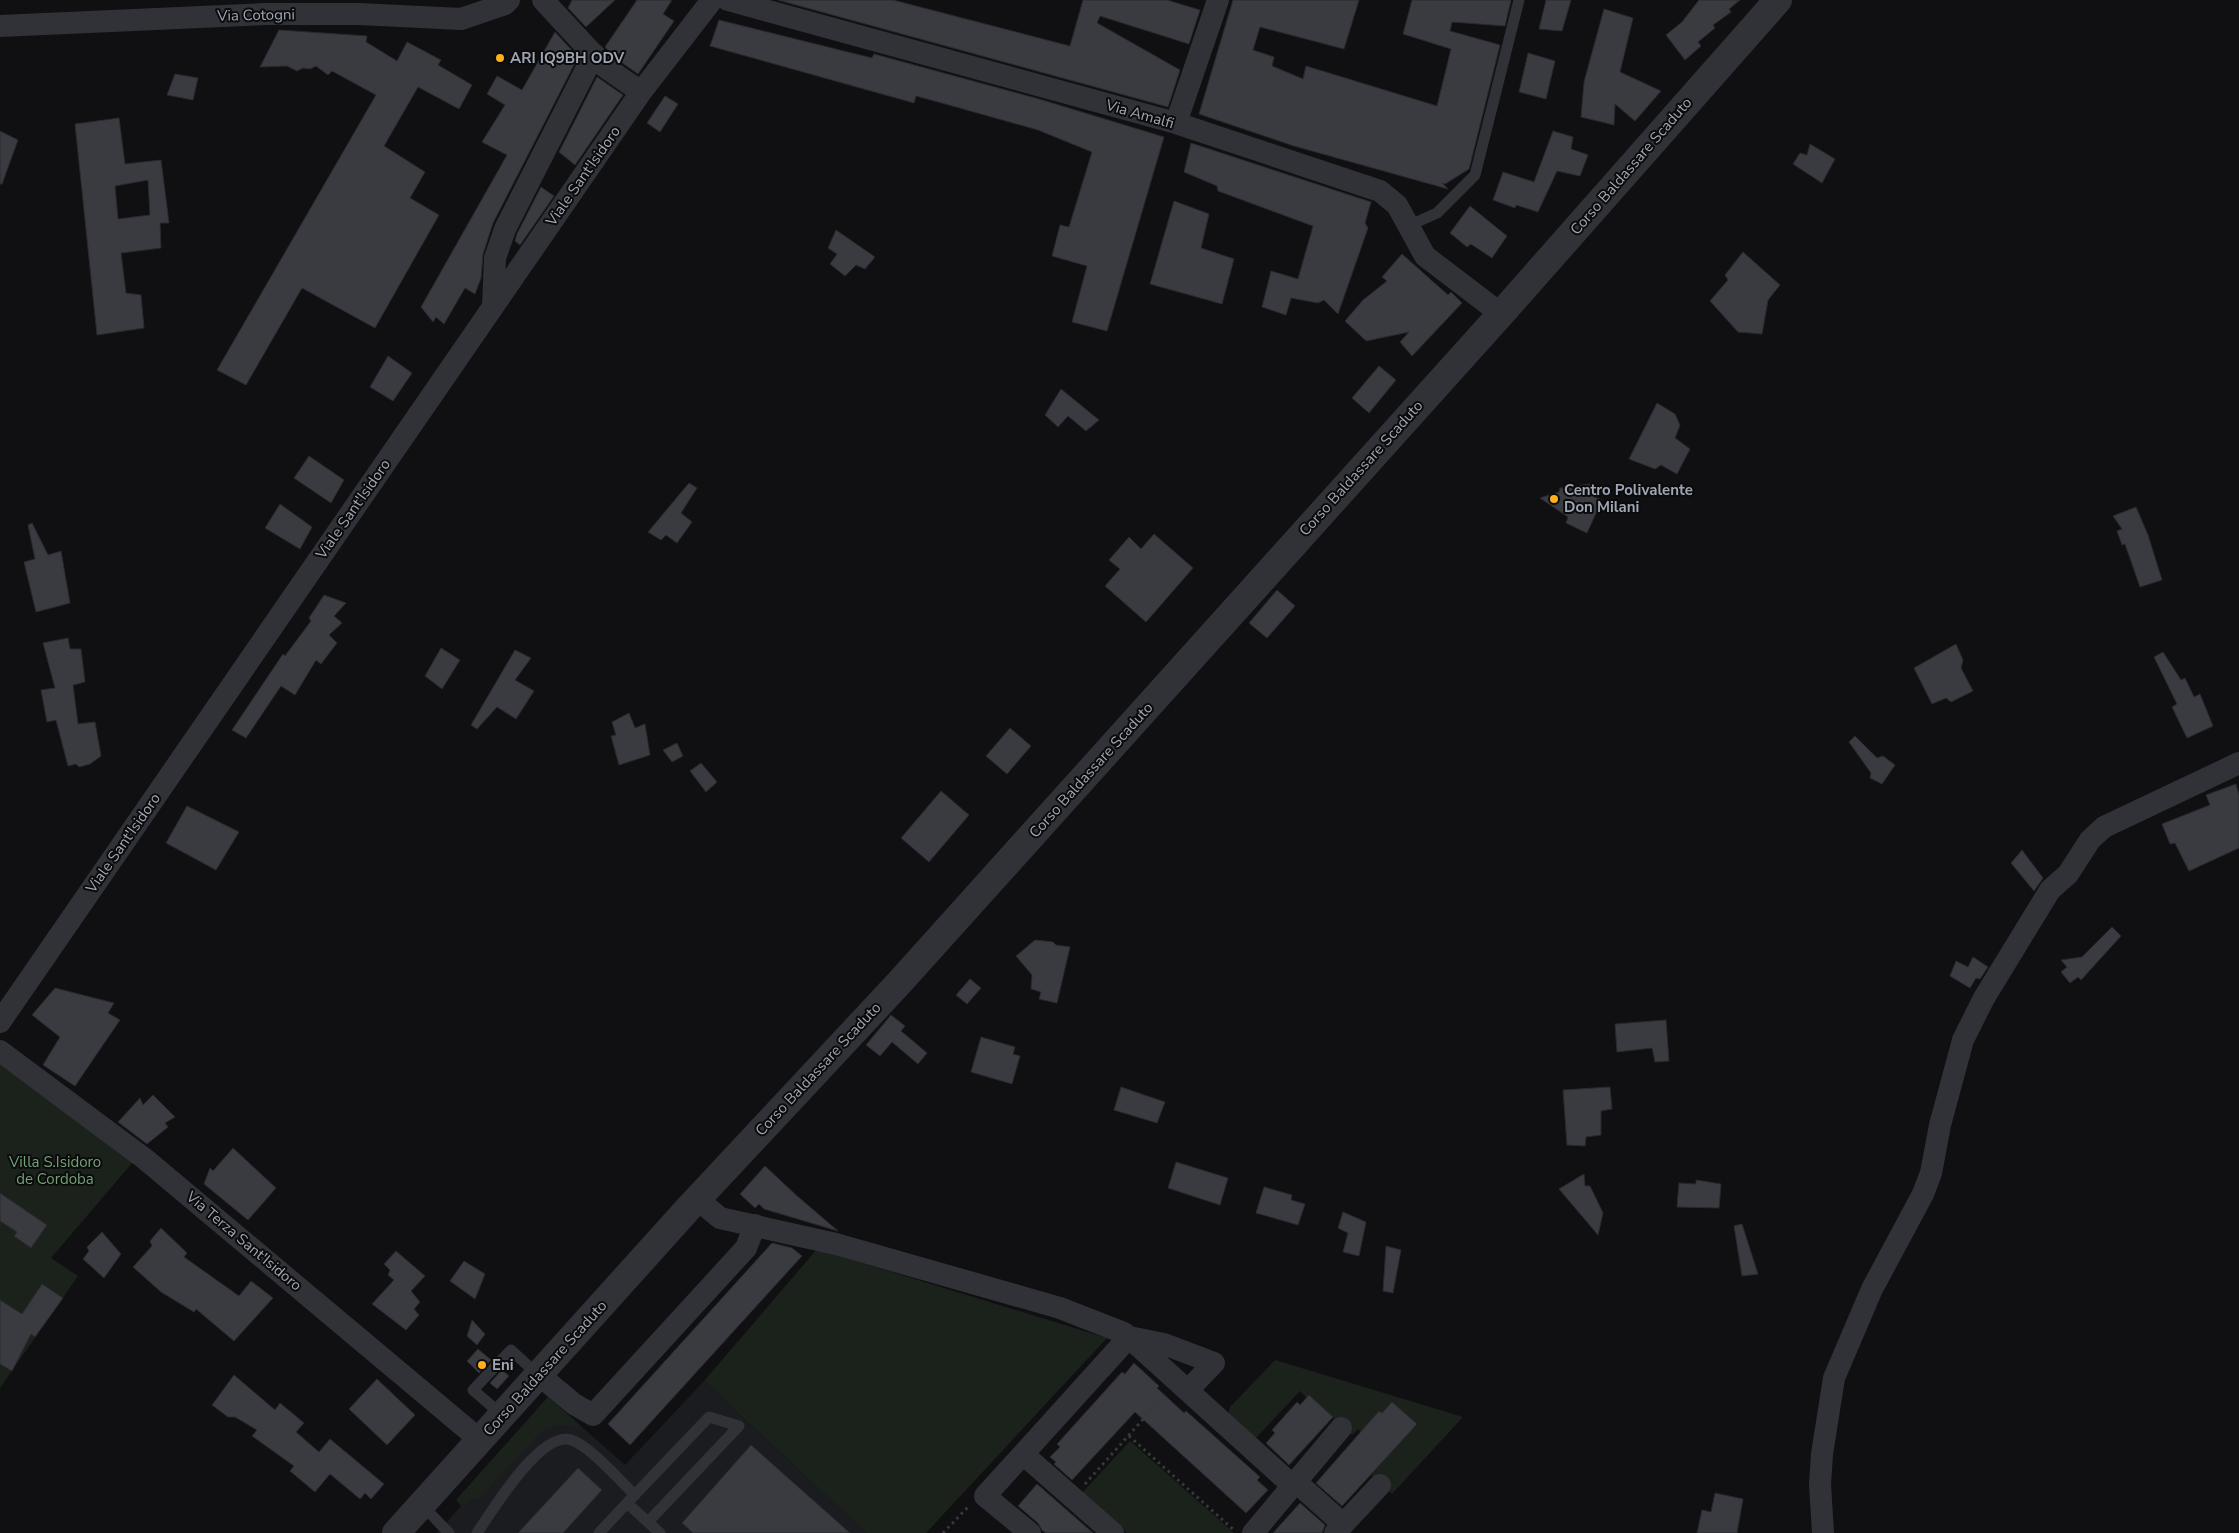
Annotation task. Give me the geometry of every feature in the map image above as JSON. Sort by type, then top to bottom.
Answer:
[{"type":"street","name":"Via Cotogni","points":[[0,26],[266,14],[359,14],[461,19],[505,4],[509,0]]},
{"type":"street","points":[[543,0],[605,67],[641,92]]},
{"type":"street","name":"Viale Sant'Isidoro","points":[[0,1022],[641,92],[712,0]]},
{"type":"street","name":"Via Amalfi","points":[[728,0],[1176,123],[1380,191],[1397,205],[1425,256],[1501,314]]},
{"type":"street","points":[[1176,123],[1218,0]]},
{"type":"street","name":"Corso Baldassare Scaduto","points":[[396,1533],[697,1199],[899,983],[1501,314],[1778,0]]},
{"type":"street","points":[[493,306],[495,258],[505,229],[594,54]]},
{"type":"street","points":[[1823,1533],[1820,1484],[1822,1454],[1834,1378],[1872,1289],[1924,1194],[1931,1173],[1940,1125],[1962,1040],[1984,998],[2050,890],[2068,874],[2090,840],[2104,827],[2239,763]]},
{"type":"street","name":"Via Terza Sant'Isidoro","points":[[0,1052],[145,1158],[480,1440]]},
{"type":"street","points":[[697,1199],[720,1218],[836,1244],[1060,1308],[1124,1333],[1294,1483],[1339,1528],[1380,1485]]},
{"type":"street","points":[[539,1375],[574,1404],[593,1415],[746,1248],[755,1225]]},
{"type":"street","points":[[1129,1337],[1164,1344],[1214,1363],[1189,1389]]},
{"type":"street","points":[[1030,1533],[985,1496],[1129,1337]]},
{"type":"street","points":[[1253,1533],[1341,1428]]},
{"type":"street","points":[[1023,1454],[1113,1533]]},
{"type":"lane","points":[[1408,226],[1437,212],[1475,175],[1519,0]]},
{"type":"lane","points":[[502,1416],[473,1390],[511,1350],[539,1375]]},
{"type":"lane","points":[[599,1533],[709,1417],[739,1426],[648,1522]]},
{"type":"lane","points":[[478,1533],[510,1485],[545,1446],[556,1440],[570,1439],[584,1447],[631,1499],[648,1522],[660,1533]]},
{"type":"lane","points":[[422,1505],[449,1533]]},
{"type":"path","points":[[1073,1498],[1165,1395]]},
{"type":"path","points":[[1129,1436],[1237,1533]]},
{"type":"path","points":[[943,1533],[976,1498],[985,1496]]},
{"type":"shaded area","points":[[704,1381],[866,1533],[437,1533],[461,1506],[456,1500],[548,1397],[625,1465]]},
{"type":"green space","name":"Villa S.Isidoro de Cordoba","points":[[0,1065],[133,1162],[51,1258],[78,1276],[0,1388]]},
{"type":"green space","points":[[817,1249],[1107,1338],[926,1533],[866,1533],[704,1381]]},
{"type":"green space","points":[[1275,1360],[1463,1417],[1392,1494],[1371,1475],[1416,1424],[1379,1411],[1361,1432],[1358,1429],[1352,1435],[1309,1395],[1307,1398],[1300,1391],[1255,1439],[1228,1414],[1230,1407]]},
{"type":"green space","points":[[548,1397],[580,1425],[577,1428],[569,1425],[557,1425],[542,1431],[479,1498],[470,1501],[464,1507],[456,1500]]},
{"type":"green space","points":[[1130,1441],[1234,1533],[1127,1533],[1081,1494]]},
{"type":"building","points":[[572,0],[615,0],[586,27],[568,8]]},
{"type":"building","points":[[637,0],[672,0],[663,14],[674,21],[638,74],[614,57],[605,47]]},
{"type":"building","points":[[778,0],[893,0],[1070,46],[1083,0],[1167,0],[1200,10],[1189,44],[1100,16],[1097,23],[1180,70],[1168,107]]},
{"type":"building","points":[[1233,0],[1359,0],[1344,49],[1260,27],[1253,50],[1274,57],[1272,66],[1303,79],[1306,66],[1437,106],[1451,49],[1403,34],[1412,0],[1511,0],[1505,26],[1452,22],[1450,31],[1500,45],[1469,169],[1445,184],[1442,183],[1448,189],[1294,146],[1199,114]]},
{"type":"building","points":[[1546,0],[1571,0],[1562,31],[1539,29]]},
{"type":"building","points":[[1699,0],[1740,0],[1729,9],[1731,12],[1713,25],[1715,28],[1698,42],[1701,46],[1685,60],[1666,35],[1682,22]]},
{"type":"building","points":[[1604,9],[1633,18],[1620,72],[1661,91],[1635,121],[1615,104],[1614,125],[1581,117],[1584,82]]},
{"type":"building","points":[[719,20],[872,58],[874,54],[1039,99],[1164,137],[1107,331],[1072,322],[1087,266],[1052,256],[1060,225],[1069,227],[1092,152],[1038,130],[949,105],[916,96],[914,103],[710,46]]},
{"type":"building","points":[[279,30],[367,36],[366,42],[397,61],[407,42],[441,60],[438,65],[472,85],[459,109],[418,87],[384,146],[425,172],[410,198],[439,215],[375,328],[302,288],[246,385],[217,370],[376,95],[332,71],[328,75],[316,66],[297,71],[287,66],[260,67]]},
{"type":"building","points":[[555,32],[578,57],[493,223],[483,254],[481,278],[475,294],[465,288],[444,324],[436,317],[433,322],[421,307],[507,155],[482,142],[505,105],[487,94],[497,76],[522,90]]},
{"type":"building","points":[[1528,53],[1555,61],[1546,99],[1519,92]]},
{"type":"building","points":[[175,74],[198,78],[193,100],[167,95]]},
{"type":"building","points":[[597,77],[623,95],[575,165],[559,152]]},
{"type":"building","points":[[665,96],[678,104],[660,132],[647,123]]},
{"type":"building","points":[[119,118],[125,164],[161,160],[169,223],[160,223],[161,248],[121,253],[126,293],[141,295],[144,328],[97,335],[75,124]],"holes":[[[148,180],[150,215],[118,219],[115,186]]]},
{"type":"building","points":[[0,131],[18,140],[2,184],[0,184]]},
{"type":"building","points":[[1553,131],[1573,137],[1571,149],[1588,155],[1580,176],[1557,171],[1538,212],[1516,205],[1515,208],[1493,200],[1503,172],[1534,182]]},
{"type":"building","points":[[1191,143],[1371,202],[1365,223],[1368,228],[1338,314],[1324,300],[1318,303],[1291,298],[1286,315],[1262,307],[1271,271],[1298,279],[1313,226],[1218,191],[1217,186],[1184,172]]},
{"type":"building","points":[[1810,144],[1835,159],[1822,183],[1793,164],[1800,153],[1807,155]]},
{"type":"building","points":[[541,187],[554,196],[520,245],[515,241],[517,234]]},
{"type":"building","points":[[1174,201],[1209,214],[1201,248],[1234,259],[1222,304],[1150,284]]},
{"type":"building","points":[[1470,206],[1507,236],[1492,258],[1471,244],[1467,247],[1450,233]]},
{"type":"building","points":[[836,230],[875,257],[865,269],[856,265],[845,276],[830,264],[837,254],[828,248]]},
{"type":"building","points":[[1743,252],[1780,285],[1768,300],[1762,334],[1738,332],[1710,301],[1728,280],[1725,275]]},
{"type":"building","points":[[1402,254],[1448,295],[1451,292],[1462,303],[1412,356],[1400,342],[1409,332],[1366,341],[1345,321],[1363,300],[1387,281],[1382,277]]},
{"type":"building","points":[[388,356],[412,373],[393,401],[370,387]]},
{"type":"building","points":[[1379,366],[1396,380],[1369,413],[1352,398]]},
{"type":"building","points":[[1061,389],[1099,420],[1086,431],[1068,416],[1058,427],[1045,415]]},
{"type":"building","points":[[1657,403],[1675,414],[1680,425],[1675,438],[1690,449],[1677,474],[1661,465],[1655,469],[1629,459]]},
{"type":"building","points":[[309,456],[344,480],[331,503],[294,478]]},
{"type":"building","points":[[689,483],[697,488],[681,513],[692,522],[677,543],[666,535],[661,540],[648,532]]},
{"type":"building","points":[[1590,484],[1594,497],[1602,500],[1587,533],[1566,523],[1568,517],[1540,498],[1559,492],[1560,488]]},
{"type":"building","points":[[280,504],[312,527],[300,549],[265,528]]},
{"type":"building","points":[[2136,507],[2148,535],[2162,580],[2140,587],[2125,544],[2122,545],[2117,531],[2122,529],[2113,516]]},
{"type":"building","points":[[32,523],[48,555],[61,551],[70,603],[36,612],[24,562],[35,559],[28,525]]},
{"type":"building","points":[[1154,534],[1193,568],[1146,622],[1105,586],[1120,569],[1109,560],[1129,537],[1141,549]]},
{"type":"building","points":[[1277,590],[1295,606],[1267,638],[1249,623]]},
{"type":"building","points":[[324,595],[346,603],[334,616],[342,623],[329,635],[337,643],[321,664],[316,660],[295,695],[281,686],[246,738],[232,730],[283,654],[285,656],[311,621],[309,618]]},
{"type":"building","points":[[68,638],[70,649],[81,649],[85,682],[73,685],[78,724],[95,722],[101,756],[90,764],[79,767],[76,764],[68,766],[56,720],[47,722],[41,690],[55,688],[43,643]]},
{"type":"building","points":[[1956,644],[1963,660],[1961,668],[1973,691],[1951,702],[1946,698],[1932,704],[1914,668]]},
{"type":"building","points":[[441,648],[460,660],[442,689],[425,676]]},
{"type":"building","points":[[515,650],[531,658],[515,680],[534,691],[516,719],[497,707],[477,729],[471,725]]},
{"type":"building","points":[[2163,652],[2181,680],[2185,678],[2194,697],[2200,694],[2213,726],[2187,738],[2172,707],[2177,704],[2154,657]]},
{"type":"building","points":[[629,713],[635,728],[645,724],[650,755],[619,765],[611,736],[616,735],[612,722]]},
{"type":"building","points":[[1010,728],[1031,746],[1007,774],[986,756]]},
{"type":"building","points":[[1855,736],[1877,758],[1883,756],[1895,765],[1882,784],[1870,778],[1871,773],[1849,742]]},
{"type":"building","points":[[677,743],[683,756],[672,762],[663,750]]},
{"type":"building","points":[[701,763],[717,782],[706,792],[690,771]]},
{"type":"building","points":[[2236,784],[2239,795],[2239,848],[2189,871],[2175,843],[2170,844],[2162,824],[2210,805],[2206,795]]},
{"type":"building","points":[[941,791],[969,815],[929,862],[901,838]]},
{"type":"building","points":[[187,806],[239,832],[216,870],[166,843]]},
{"type":"building","points":[[2022,850],[2043,878],[2034,891],[2011,863]]},
{"type":"building","points":[[2112,927],[2121,936],[2081,980],[2078,977],[2070,983],[2061,972],[2067,967],[2061,960],[2082,957]]},
{"type":"building","points":[[1035,940],[1053,942],[1056,945],[1070,947],[1057,1003],[1039,999],[1041,992],[1031,989],[1032,975],[1016,956]]},
{"type":"building","points":[[1973,957],[1988,967],[1980,979],[1976,978],[1970,988],[1950,976],[1956,961],[1968,967]]},
{"type":"building","points":[[970,979],[981,988],[967,1004],[956,995]]},
{"type":"building","points":[[55,988],[114,1003],[108,1013],[120,1020],[75,1086],[43,1065],[60,1037],[32,1015]]},
{"type":"building","points":[[891,1015],[905,1026],[901,1031],[927,1053],[918,1064],[892,1042],[880,1056],[866,1045]]},
{"type":"building","points":[[1666,1020],[1669,1061],[1655,1062],[1652,1048],[1617,1052],[1615,1024]]},
{"type":"building","points":[[981,1037],[1015,1047],[1013,1054],[1020,1056],[1012,1084],[971,1072]]},
{"type":"building","points":[[1121,1087],[1165,1102],[1157,1123],[1114,1110]]},
{"type":"building","points":[[1610,1087],[1612,1109],[1601,1111],[1601,1135],[1586,1137],[1585,1146],[1567,1145],[1563,1090]]},
{"type":"building","points":[[153,1095],[175,1117],[165,1123],[168,1127],[147,1144],[118,1122],[140,1098],[143,1105]]},
{"type":"building","points":[[233,1148],[276,1188],[248,1220],[204,1184],[210,1168],[213,1171]]},
{"type":"building","points":[[1176,1162],[1228,1178],[1220,1205],[1168,1188]]},
{"type":"building","points":[[765,1166],[838,1231],[764,1209],[759,1204],[755,1208],[740,1194]]},
{"type":"building","points":[[1584,1174],[1585,1186],[1590,1186],[1603,1213],[1598,1235],[1559,1189]]},
{"type":"building","points":[[1696,1180],[1721,1184],[1719,1208],[1677,1207],[1679,1183],[1696,1184]]},
{"type":"building","points":[[1264,1187],[1292,1195],[1291,1200],[1305,1204],[1298,1225],[1256,1213]]},
{"type":"building","points":[[0,1193],[47,1225],[31,1248],[14,1236],[17,1232],[0,1221]]},
{"type":"building","points":[[1343,1212],[1366,1222],[1359,1256],[1343,1252],[1348,1233],[1338,1228]]},
{"type":"building","points":[[1742,1224],[1758,1274],[1742,1276],[1734,1226]]},
{"type":"building","points":[[161,1228],[187,1253],[184,1257],[239,1296],[251,1281],[273,1298],[234,1341],[196,1309],[194,1312],[161,1292],[133,1267],[152,1246],[150,1241]]},
{"type":"building","points":[[102,1232],[121,1254],[104,1278],[83,1259],[89,1251],[87,1247]]},
{"type":"building","points":[[772,1243],[792,1248],[802,1256],[630,1445],[608,1424]]},
{"type":"building","points":[[1386,1246],[1401,1250],[1393,1293],[1383,1291]]},
{"type":"building","points":[[396,1251],[425,1276],[411,1291],[420,1302],[414,1309],[419,1315],[406,1330],[372,1304],[394,1280],[388,1275],[390,1270],[384,1264]]},
{"type":"building","points":[[464,1261],[485,1274],[475,1299],[450,1281]]},
{"type":"building","points":[[42,1284],[63,1298],[35,1337],[31,1334],[12,1371],[0,1364],[0,1300],[22,1314]]},
{"type":"building","points":[[472,1320],[485,1334],[477,1345],[467,1336]]},
{"type":"building","points":[[478,1349],[491,1360],[479,1373],[467,1361]]},
{"type":"building","points":[[1134,1363],[1184,1413],[1186,1411],[1260,1477],[1257,1480],[1268,1490],[1246,1513],[1135,1412],[1072,1480],[1054,1464],[1056,1462],[1050,1457],[1060,1447],[1057,1444],[1122,1372],[1125,1374]]},
{"type":"building","points":[[502,1370],[509,1376],[497,1389],[490,1383]]},
{"type":"building","points":[[234,1375],[275,1410],[280,1403],[304,1423],[296,1432],[319,1452],[330,1439],[384,1484],[371,1499],[365,1493],[360,1499],[330,1474],[315,1492],[290,1471],[294,1466],[252,1436],[257,1430],[235,1417],[228,1417],[212,1405]]},
{"type":"building","points":[[377,1379],[415,1415],[387,1445],[349,1409]]},
{"type":"building","points":[[1309,1395],[1333,1417],[1289,1465],[1266,1443],[1275,1433],[1272,1430],[1297,1402],[1300,1405]]},
{"type":"building","points":[[1392,1402],[1417,1424],[1342,1506],[1316,1483],[1379,1411],[1382,1413]]},
{"type":"building","points":[[751,1445],[850,1533],[693,1533],[682,1523]]},
{"type":"building","points":[[578,1468],[602,1490],[563,1533],[518,1533]]},
{"type":"building","points":[[1037,1484],[1093,1533],[1046,1533],[1042,1530],[1038,1523],[1018,1506]]},
{"type":"building","points":[[1715,1493],[1743,1499],[1737,1533],[1697,1533],[1702,1510],[1711,1512]]},
{"type":"building","points":[[1300,1503],[1325,1525],[1322,1533],[1273,1533]]},
{"type":"place","name":"ARI IQ9BH ODV","points":[[500,58]]},
{"type":"place","name":"Centro Polivalente Don Milani","points":[[1554,499]]},
{"type":"place","name":"Eni","points":[[482,1365]]}]
